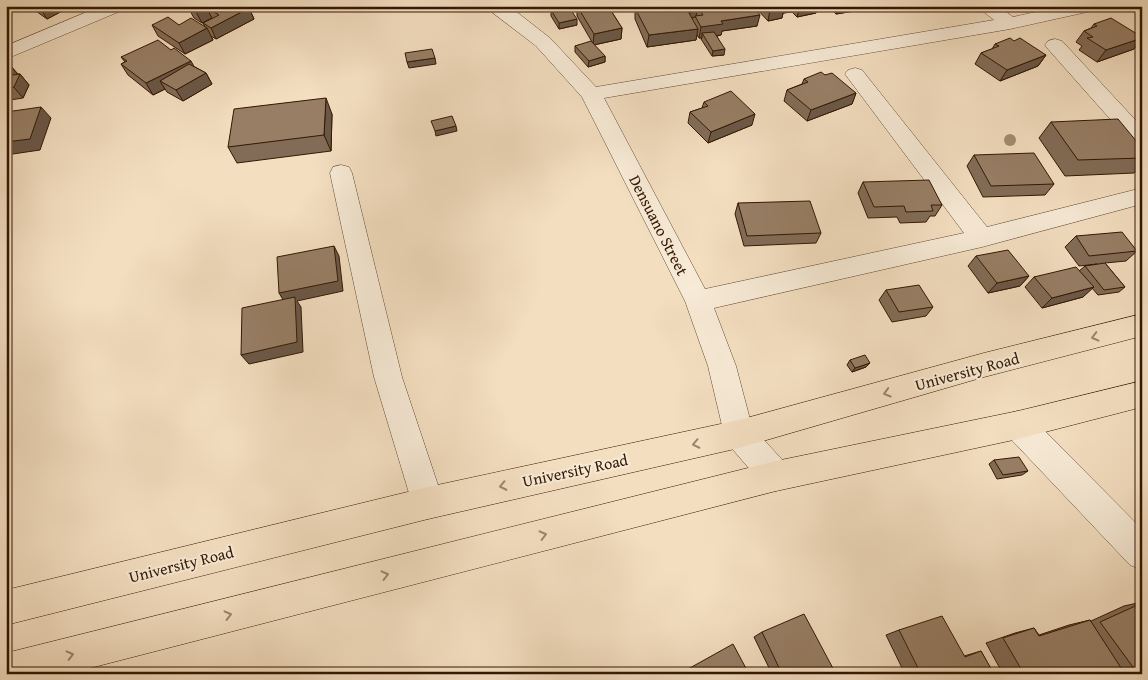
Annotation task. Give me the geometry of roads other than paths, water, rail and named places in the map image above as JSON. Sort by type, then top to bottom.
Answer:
[{"type":"highway","name":"University Road","points":[[6,608],[428,503],[739,434],[984,366],[1142,325]]},
{"type":"highway","points":[[6,671],[776,476],[1018,425],[1142,394]]},
{"type":"street","points":[[6,53],[117,6]]},
{"type":"street","name":"Densuano Street","points":[[493,6],[511,17],[543,42],[591,94],[698,301],[722,366],[739,434],[776,476]]},
{"type":"street","points":[[985,6],[1010,22]]},
{"type":"street","points":[[591,94],[1010,22],[1090,6]]},
{"type":"street","points":[[1055,45],[1142,141]]},
{"type":"street","points":[[855,74],[982,238]]},
{"type":"street","points":[[341,173],[388,377],[428,503]]},
{"type":"street","points":[[698,301],[982,238],[1142,196]]},
{"type":"street","points":[[1018,425],[1142,553]]}]
